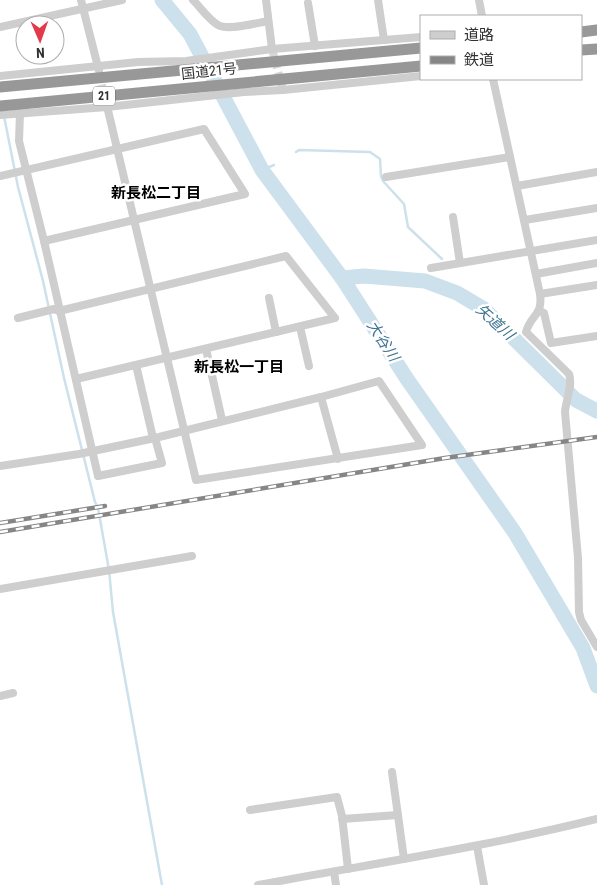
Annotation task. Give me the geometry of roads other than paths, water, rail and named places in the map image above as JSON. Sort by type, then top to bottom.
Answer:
[{"type":"highway","points":[[582,32],[597,30]]},
{"type":"highway","name":"国道21号","points":[[1,83],[229,61],[420,48]]},
{"type":"highway","points":[[582,50],[597,49]]},
{"type":"highway","name":"国道21号","points":[[4,105],[240,88],[420,66]]},
{"type":"street","points":[[0,28],[82,4],[122,0]]},
{"type":"street","points":[[193,0],[219,26],[226,28],[268,21]]},
{"type":"street","points":[[266,0],[272,49]]},
{"type":"street","points":[[378,0],[384,40]]},
{"type":"street","points":[[480,0],[482,15]]},
{"type":"street","points":[[308,3],[316,46]]},
{"type":"street","points":[[82,4],[98,69]]},
{"type":"street","points":[[229,61],[272,49],[420,37]]},
{"type":"street","points":[[1,83],[138,62],[189,65]]},
{"type":"street","points":[[240,88],[283,90],[420,76]]},
{"type":"street","points":[[493,80],[542,305],[540,311],[528,324],[526,332],[569,374],[572,381],[566,403],[578,567],[579,612],[581,620],[597,648]]},
{"type":"street","points":[[0,115],[106,104],[197,91]]},
{"type":"street","points":[[0,466],[79,454],[154,438],[183,430],[222,420],[321,397],[379,381],[422,445],[196,480],[183,430],[168,358],[150,290],[135,219],[106,104]]},
{"type":"street","points":[[20,114],[19,141],[23,171],[44,240],[57,310],[76,379],[98,476],[162,463],[136,365]]},
{"type":"street","points":[[0,176],[204,129],[244,194],[44,240]]},
{"type":"street","points":[[386,177],[510,157]]},
{"type":"street","points":[[517,186],[597,172]]},
{"type":"street","points":[[525,220],[597,208]]},
{"type":"street","points":[[453,217],[460,263]]},
{"type":"street","points":[[431,268],[597,240]]},
{"type":"street","points":[[18,318],[150,290],[286,256],[335,318],[76,379]]},
{"type":"street","points":[[536,274],[597,263]]},
{"type":"street","points":[[540,294],[597,285]]},
{"type":"street","points":[[268,298],[276,332]]},
{"type":"street","points":[[540,311],[544,313],[551,343],[597,336]]},
{"type":"street","points":[[300,327],[309,366]]},
{"type":"street","points":[[206,349],[222,420]]},
{"type":"street","points":[[321,397],[338,458]]},
{"type":"street","points":[[0,589],[192,556]]},
{"type":"street","points":[[0,696],[14,693]]},
{"type":"street","points":[[392,772],[404,859]]},
{"type":"street","points":[[250,810],[337,797],[342,819],[348,869]]},
{"type":"street","points":[[342,819],[398,815]]},
{"type":"street","points":[[258,885],[477,846],[597,819]]},
{"type":"street","points":[[477,846],[484,885]]},
{"type":"street","points":[[334,872],[336,885]]},
{"type":"waterway","name":"大谷川","points":[[162,0],[190,34],[262,170],[342,278],[407,379],[515,533],[583,648],[597,686]]},
{"type":"waterway","points":[[4,116],[18,187],[43,281],[64,378],[98,508],[109,570],[113,612],[162,885]]},
{"type":"waterway","points":[[296,152],[299,150],[370,152],[380,159],[383,181],[404,204],[408,227],[442,259]]},
{"type":"waterway","points":[[262,170],[274,165]]},
{"type":"waterway","name":"矢道川","points":[[342,278],[364,276],[425,281],[457,293],[484,309],[576,400],[597,411]]},
{"type":"tunnel","points":[[272,49],[283,90]]},
{"type":"tunnel","points":[[99,73],[105,99]]},
{"type":"railway","points":[[0,532],[445,458],[597,437]]},
{"type":"railway","points":[[0,523],[105,506]]},
{"type":"district","name":"新長松二丁目","points":[[156,193]]},
{"type":"district","name":"新長松一丁目","points":[[239,367]]}]
